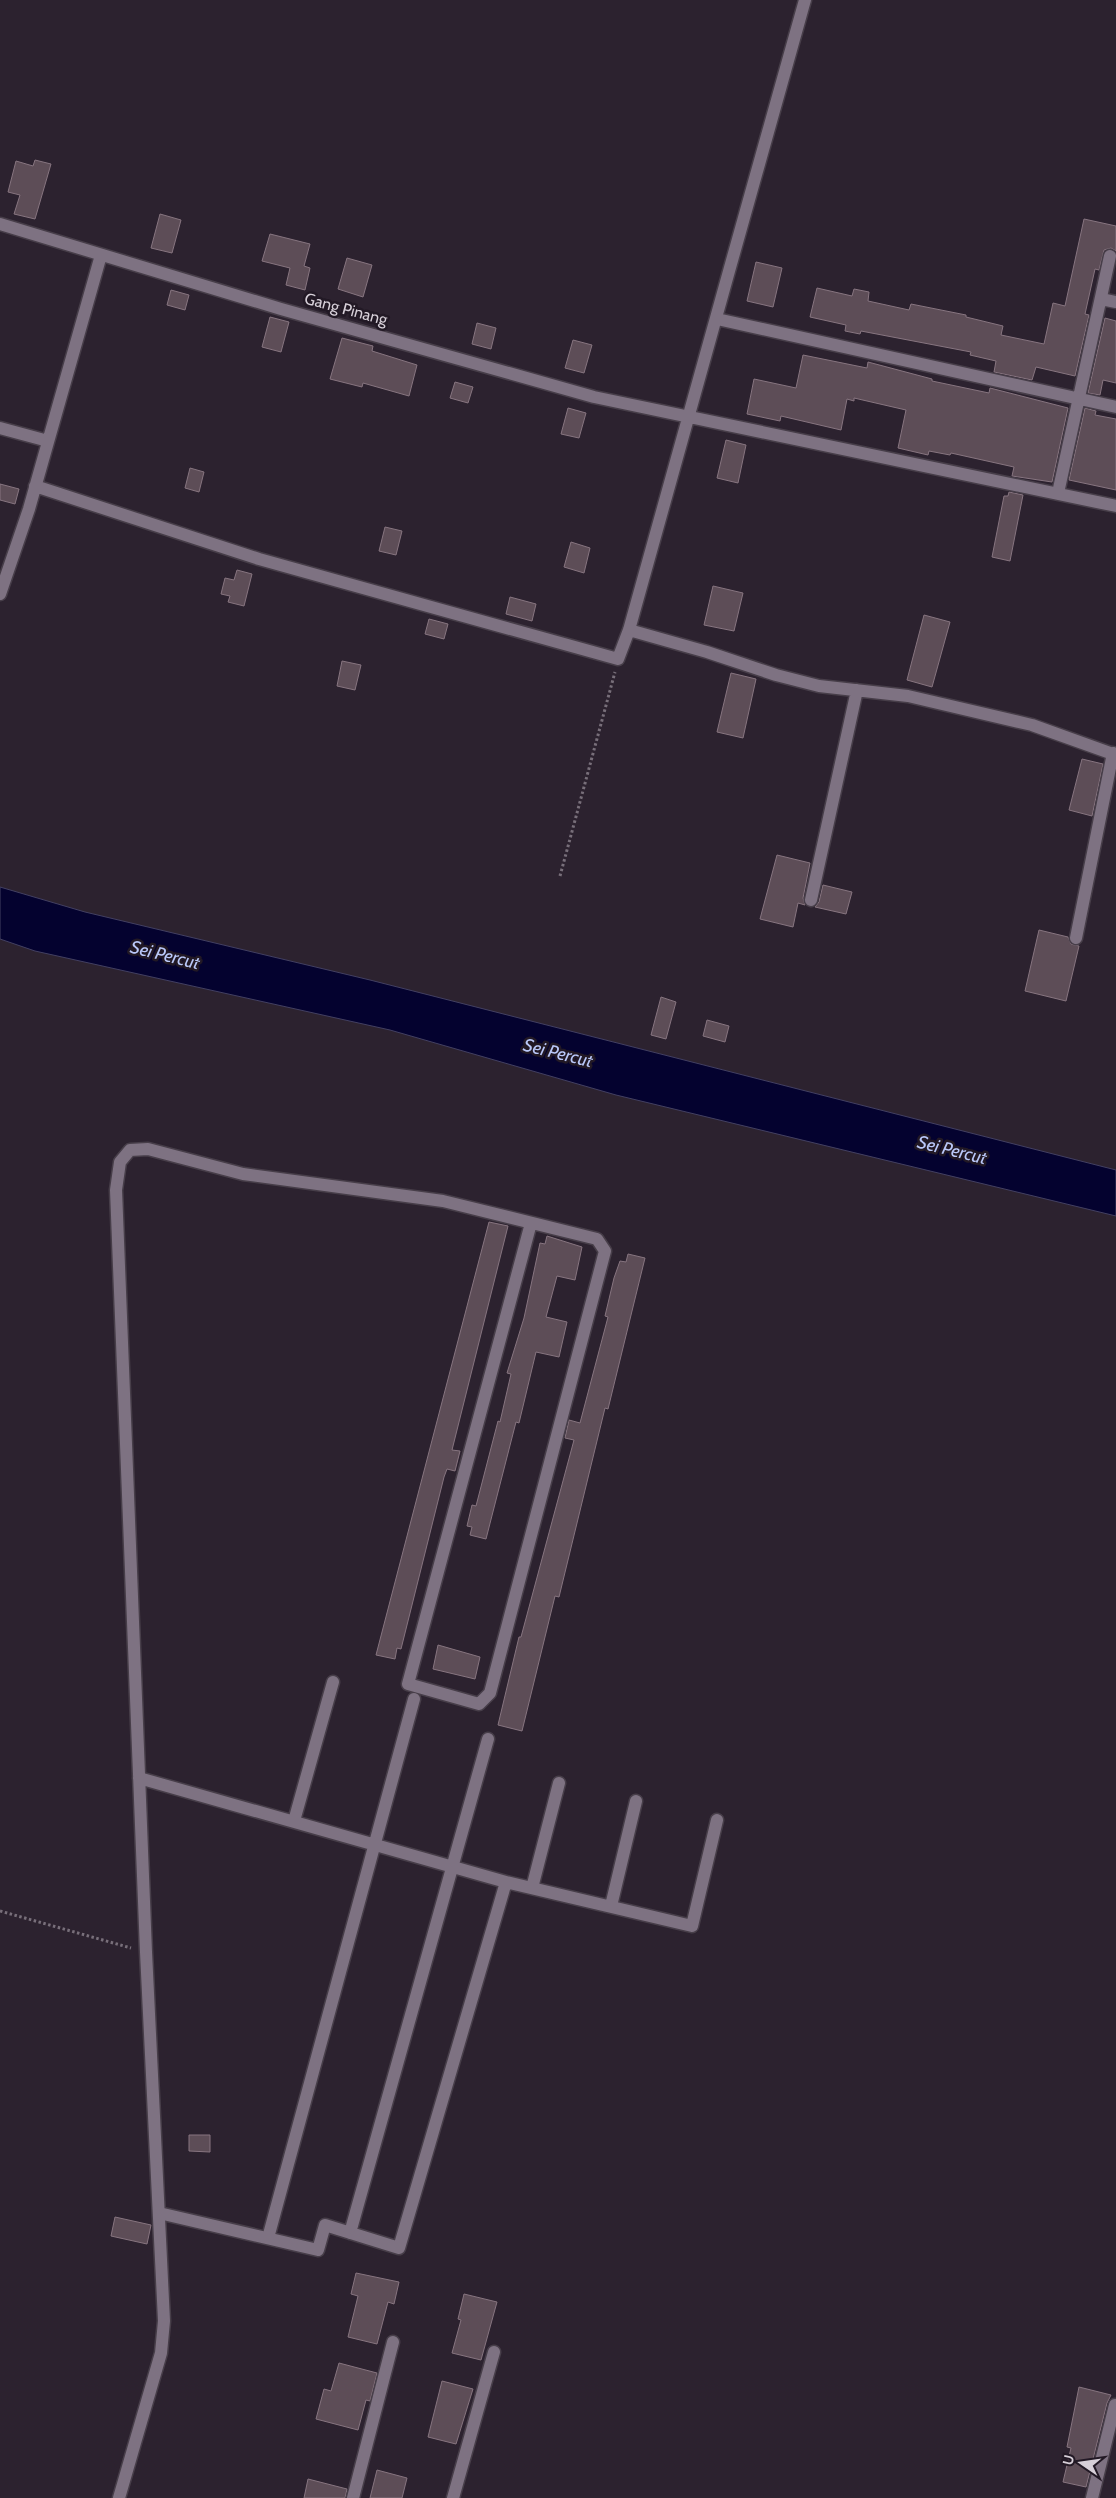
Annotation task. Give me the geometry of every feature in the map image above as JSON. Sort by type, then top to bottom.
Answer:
[{"type":"street","points":[[35,486],[259,559],[618,659],[629,630],[805,0]]},
{"type":"street","name":"Gang Pinang","points":[[0,224],[488,368],[594,397],[1116,506]]},
{"type":"street","points":[[0,594],[35,486],[101,255]]},
{"type":"street","points":[[1058,493],[1110,256]]},
{"type":"street","points":[[1101,299],[1116,302]]},
{"type":"street","points":[[717,319],[1116,407]]},
{"type":"street","points":[[0,428],[48,441]]},
{"type":"street","points":[[629,630],[707,652],[776,675],[819,686],[908,696],[1032,725],[1115,754],[1076,938]]},
{"type":"street","points":[[811,900],[857,690]]},
{"type":"street","points":[[119,2498],[161,2352],[164,2300],[146,1952],[116,1190],[120,1162],[130,1150],[148,1149],[243,1174],[443,1201],[597,1239],[605,1251],[490,1693],[479,1704],[408,1684],[531,1223]]},
{"type":"street","points":[[294,1821],[333,1682]]},
{"type":"street","points":[[268,2238],[414,1699]]},
{"type":"street","points":[[350,2233],[488,1740]]},
{"type":"street","points":[[139,1778],[506,1882],[692,1926],[717,1820]]},
{"type":"street","points":[[532,1888],[559,1783]]},
{"type":"street","points":[[611,1906],[636,1801]]},
{"type":"street","points":[[159,2213],[318,2250],[325,2225],[399,2248],[506,1882]]},
{"type":"street","points":[[354,2498],[393,2342]]},
{"type":"street","points":[[454,2498],[494,2352]]},
{"type":"street","points":[[1092,2498],[1115,2405]]},
{"type":"path","points":[[560,876],[618,659]]},
{"type":"path","points":[[0,1911],[146,1952]]},
{"type":"water","name":"Sei Percut","points":[[0,887],[85,912],[370,980],[1116,1170],[1116,1216],[616,1095],[390,1030],[35,951],[0,939]]},
{"type":"building","points":[[35,160],[51,164],[35,219],[14,214],[20,195],[8,192],[16,161],[33,166]]},
{"type":"building","points":[[160,214],[181,220],[172,253],[151,248]]},
{"type":"building","points":[[1084,219],[1116,226],[1116,251],[1111,248],[1104,250],[1099,270],[1095,269],[1085,314],[1089,315],[1075,376],[1036,367],[1032,380],[994,372],[996,361],[970,355],[971,352],[861,331],[860,334],[845,331],[846,325],[810,317],[817,288],[852,296],[854,289],[869,292],[868,301],[909,310],[911,304],[966,315],[966,317],[1003,326],[1001,335],[1044,344],[1053,303],[1065,306]]},
{"type":"building","points":[[270,234],[310,244],[304,266],[310,268],[305,290],[286,285],[290,268],[262,261]]},
{"type":"building","points":[[347,258],[372,265],[363,297],[338,289]]},
{"type":"building","points":[[756,262],[782,268],[773,307],[747,301]]},
{"type":"building","points":[[171,290],[189,295],[185,310],[167,305]]},
{"type":"building","points":[[270,317],[289,322],[281,352],[262,347]]},
{"type":"building","points":[[1105,318],[1116,321],[1116,383],[1103,380],[1100,395],[1088,393]]},
{"type":"building","points":[[477,323],[496,328],[491,349],[472,344]]},
{"type":"building","points":[[342,338],[373,346],[372,351],[417,365],[409,396],[363,383],[362,387],[330,379]]},
{"type":"building","points":[[573,340],[592,345],[584,373],[565,368]]},
{"type":"building","points":[[803,355],[867,368],[868,362],[932,379],[932,381],[989,393],[990,388],[1068,408],[1052,482],[1012,476],[1014,467],[951,453],[950,455],[929,451],[928,455],[898,448],[906,410],[854,398],[854,401],[847,399],[841,430],[781,416],[780,421],[747,414],[754,379],[796,388]]},
{"type":"building","points":[[455,382],[473,387],[468,403],[450,398]]},
{"type":"building","points":[[568,408],[586,413],[579,438],[561,434]]},
{"type":"building","points":[[1085,408],[1096,411],[1095,415],[1116,419],[1116,490],[1069,480]]},
{"type":"building","points":[[726,440],[746,445],[738,483],[717,478]]},
{"type":"building","points":[[190,468],[204,472],[199,492],[185,488]]},
{"type":"building","points":[[0,484],[19,489],[15,504],[0,500]]},
{"type":"building","points":[[1009,492],[1023,495],[1010,561],[992,557],[1004,496],[1008,496]]},
{"type":"building","points":[[385,527],[402,531],[396,555],[379,551]]},
{"type":"building","points":[[571,542],[590,548],[584,573],[564,567]]},
{"type":"building","points":[[237,570],[252,574],[244,606],[228,602],[230,596],[221,594],[225,578],[234,580]]},
{"type":"building","points":[[713,586],[743,593],[734,631],[704,625]]},
{"type":"building","points":[[510,597],[536,604],[532,621],[506,614]]},
{"type":"building","points":[[924,615],[950,622],[932,687],[907,680]]},
{"type":"building","points":[[429,619],[448,624],[444,639],[425,634]]},
{"type":"building","points":[[342,661],[361,665],[355,690],[337,686]]},
{"type":"building","points":[[731,673],[756,679],[743,738],[717,732]]},
{"type":"building","points":[[1082,759],[1103,764],[1092,816],[1069,810]]},
{"type":"building","points":[[777,855],[810,863],[803,898],[805,905],[798,903],[793,927],[760,919]]},
{"type":"building","points":[[823,885],[852,892],[846,914],[815,907],[819,902]]},
{"type":"building","points":[[1039,930],[1068,937],[1071,944],[1079,946],[1066,1001],[1025,991]]},
{"type":"building","points":[[661,997],[676,1002],[666,1039],[651,1035]]},
{"type":"building","points":[[707,1020],[729,1026],[725,1042],[703,1036]]},
{"type":"building","points":[[489,1222],[508,1226],[452,1450],[460,1451],[455,1471],[447,1469],[444,1477],[401,1649],[397,1648],[395,1659],[376,1655]]},
{"type":"building","points":[[547,1236],[582,1247],[575,1280],[557,1276],[546,1317],[567,1322],[559,1357],[536,1352],[519,1423],[516,1422],[486,1539],[470,1535],[472,1527],[467,1526],[472,1505],[476,1506],[498,1421],[500,1422],[511,1374],[507,1373],[524,1318],[540,1243],[545,1244]]},
{"type":"building","points":[[628,1254],[645,1258],[608,1409],[605,1408],[559,1597],[555,1596],[522,1731],[498,1725],[519,1637],[521,1637],[574,1440],[565,1438],[569,1420],[580,1423],[608,1317],[605,1316],[614,1278],[620,1261],[626,1262]]},
{"type":"building","points":[[438,1645],[480,1657],[475,1679],[433,1669]]},
{"type":"building","points":[[189,2135],[210,2135],[210,2152],[189,2151]]},
{"type":"building","points":[[115,2217],[151,2225],[147,2244],[111,2236]]},
{"type":"building","points":[[356,2273],[399,2282],[394,2304],[388,2302],[377,2344],[348,2337],[358,2296],[351,2294]]},
{"type":"building","points":[[464,2294],[497,2302],[481,2360],[452,2353],[461,2320],[458,2319]]},
{"type":"building","points":[[339,2363],[377,2373],[370,2401],[366,2400],[358,2430],[316,2419],[324,2389],[331,2391]]},
{"type":"building","points":[[442,2381],[473,2389],[456,2444],[428,2437]]},
{"type":"building","points":[[1079,2387],[1111,2395],[1107,2403],[1086,2487],[1063,2482],[1071,2448],[1067,2447]]},
{"type":"building","points":[[377,2470],[407,2478],[402,2498],[370,2498]]},
{"type":"building","points":[[308,2479],[347,2489],[345,2498],[304,2498]]}]
